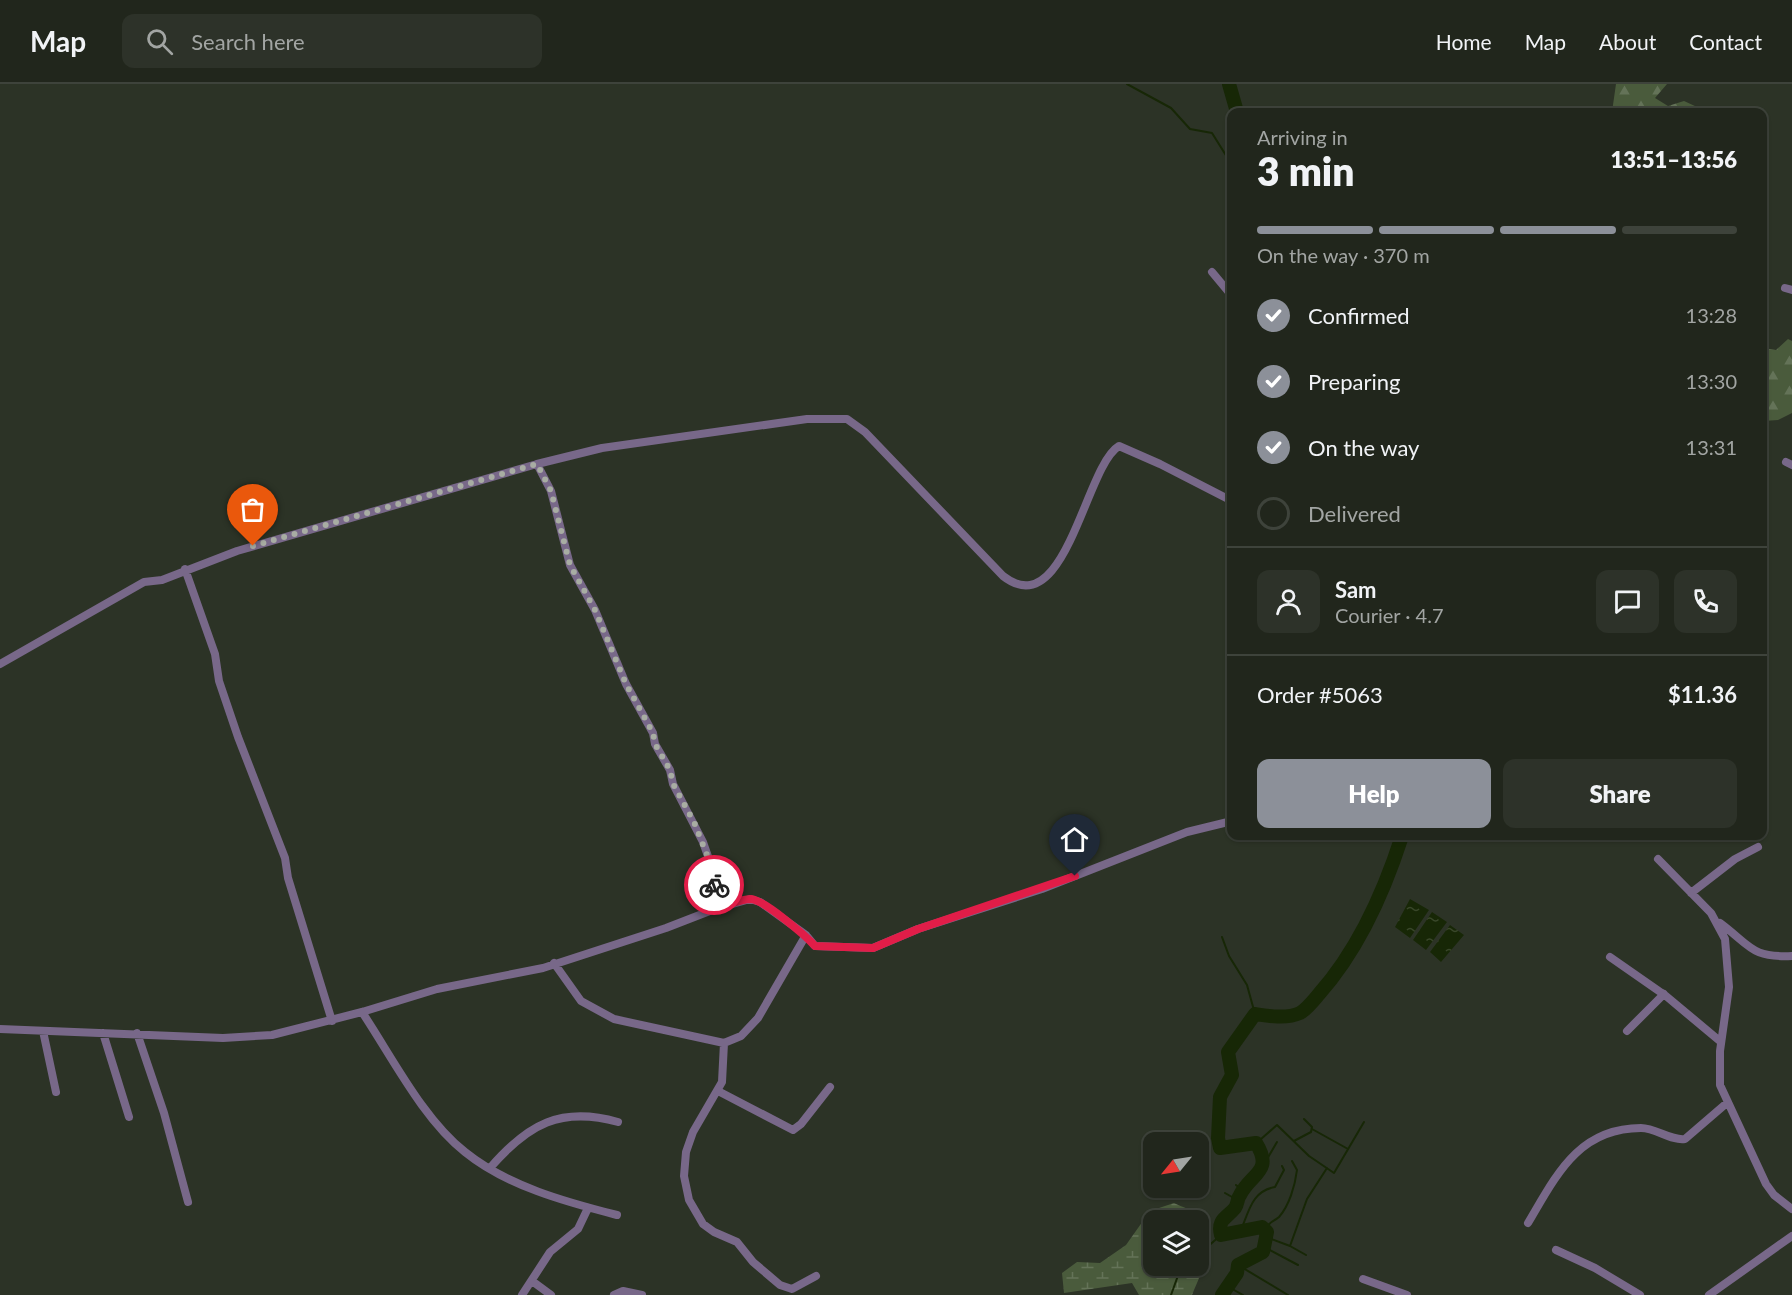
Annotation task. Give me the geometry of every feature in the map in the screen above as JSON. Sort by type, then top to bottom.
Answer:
[{"type":"street","points":[[1212,272],[1227,290]]},
{"type":"street","points":[[0,664],[144,582],[162,580],[185,569],[237,551],[537,464],[613,446],[807,419],[847,419],[865,432],[1003,576],[1015,584],[1026,586],[1038,583],[1052,570],[1082,518],[1102,463],[1111,451],[1119,446],[1227,498]]},
{"type":"street","points":[[537,464],[551,491],[570,565],[595,610],[626,684],[653,733],[655,744],[670,770],[673,784],[703,842],[711,865],[715,909]]},
{"type":"street","points":[[185,569],[215,654],[219,681],[238,737],[285,858],[288,878],[332,1021]]},
{"type":"street","points":[[0,1029],[248,1037],[272,1035],[332,1021],[437,989],[554,963],[643,936],[715,909],[750,899],[760,902],[806,935],[815,946],[873,948],[918,929],[1042,889],[1186,832],[1227,822]]},
{"type":"street","points":[[1691,893],[1735,859],[1758,847]]},
{"type":"street","points":[[1658,860],[1717,920],[1760,955],[1792,956]]},
{"type":"street","points":[[1717,920],[1725,939],[1729,987],[1721,1042],[1720,1082],[1766,1184],[1774,1195],[1792,1209]]},
{"type":"street","points":[[554,963],[581,1001],[614,1019],[724,1043],[741,1036],[758,1018],[806,935]]},
{"type":"street","points":[[1610,957],[1664,994],[1721,1042]]},
{"type":"street","points":[[1627,1031],[1664,994]]},
{"type":"street","points":[[363,1012],[435,1120],[465,1152],[490,1168],[532,1188],[588,1208],[617,1215]]},
{"type":"street","points":[[43,1030],[56,1092]]},
{"type":"street","points":[[103,1033],[129,1118]]},
{"type":"street","points":[[136,1033],[164,1113],[188,1202]]},
{"type":"street","points":[[724,1043],[724,1071],[718,1091],[693,1132],[686,1152],[684,1176],[692,1206],[703,1224],[714,1232],[737,1242],[748,1257],[780,1285],[792,1288],[816,1276]]},
{"type":"street","points":[[718,1091],[793,1130],[801,1124],[830,1087]]},
{"type":"street","points":[[1528,1223],[1562,1167],[1587,1142],[1622,1130],[1644,1128],[1685,1139],[1728,1102]]},
{"type":"street","points":[[490,1168],[519,1138],[545,1123],[584,1114],[618,1122]]},
{"type":"street","points":[[522,1295],[550,1252],[578,1229],[588,1208]]},
{"type":"street","points":[[1709,1295],[1792,1236]]},
{"type":"street","points":[[1556,1250],[1595,1268],[1640,1295]]},
{"type":"street","points":[[1363,1279],[1407,1295]]},
{"type":"street","points":[[532,1281],[551,1295]]},
{"type":"street","points":[[614,1295],[623,1291],[642,1295]]},
{"type":"green space","points":[[1616,84],[1667,84],[1655,98],[1668,106],[1684,101],[1699,108],[1613,108]]},
{"type":"green space","points":[[1788,339],[1792,341],[1792,413],[1778,420],[1767,421],[1767,349],[1776,350]]},
{"type":"green space","points":[[1174,1203],[1191,1210],[1153,1210]]},
{"type":"green space","points":[[1143,1221],[1143,1276],[1200,1276],[1192,1295],[1139,1295],[1132,1283],[1064,1293],[1062,1273],[1077,1262],[1100,1263],[1126,1245]]},
{"type":"water","points":[[1410,899],[1429,910],[1410,938],[1395,927]]},
{"type":"water","points":[[1432,912],[1447,922],[1426,950],[1413,940]]},
{"type":"water","points":[[1450,925],[1464,935],[1441,962],[1430,952]]},
{"type":"waterway","points":[[1127,84],[1171,108],[1190,129],[1212,133],[1227,157]]},
{"type":"waterway","points":[[1229,84],[1236,108]]},
{"type":"waterway","points":[[1222,1295],[1237,1273],[1238,1265],[1263,1252],[1267,1232],[1262,1227],[1221,1235],[1220,1225],[1235,1208],[1239,1197],[1259,1172],[1263,1160],[1256,1143],[1220,1148],[1218,1138],[1220,1097],[1232,1075],[1228,1052],[1255,1014],[1283,1016],[1300,1013],[1333,977],[1369,919],[1401,840]]},
{"type":"waterway","points":[[1222,937],[1229,956],[1247,985],[1255,1014]]},
{"type":"waterway","points":[[1294,1141],[1311,1132],[1312,1127],[1304,1119]]},
{"type":"waterway","points":[[1258,1147],[1261,1139],[1277,1125],[1309,1156],[1334,1173],[1364,1122]]},
{"type":"waterway","points":[[1312,1129],[1348,1149]]},
{"type":"waterway","points":[[1263,1166],[1277,1142]]},
{"type":"waterway","points":[[1265,1229],[1283,1212],[1291,1195],[1297,1170],[1292,1161]]},
{"type":"waterway","points":[[1241,1230],[1256,1197],[1267,1189],[1275,1187],[1284,1170],[1282,1166]]},
{"type":"waterway","points":[[1266,1237],[1290,1246],[1307,1199],[1327,1168]]},
{"type":"waterway","points":[[1236,1185],[1243,1191]]},
{"type":"waterway","points":[[1225,1193],[1237,1204]]},
{"type":"waterway","points":[[1209,1245],[1221,1235]]},
{"type":"waterway","points":[[1290,1246],[1306,1255]]},
{"type":"waterway","points":[[1264,1247],[1298,1265]]},
{"type":"waterway","points":[[1238,1265],[1288,1295]]},
{"type":"waterway","points":[[1171,1295],[1178,1276]]},
{"type":"waterway","points":[[1227,1286],[1243,1295]]},
{"type":"way so far","points":[[253,546],[537,464],[551,491],[570,565],[595,610],[626,684],[653,733],[655,744],[670,770],[673,784],[694,822],[711,865],[714,885]]},
{"type":"route","points":[[714,885],[715,909],[750,899],[760,902],[806,935],[815,946],[873,948],[918,929],[1075,876]]}]
